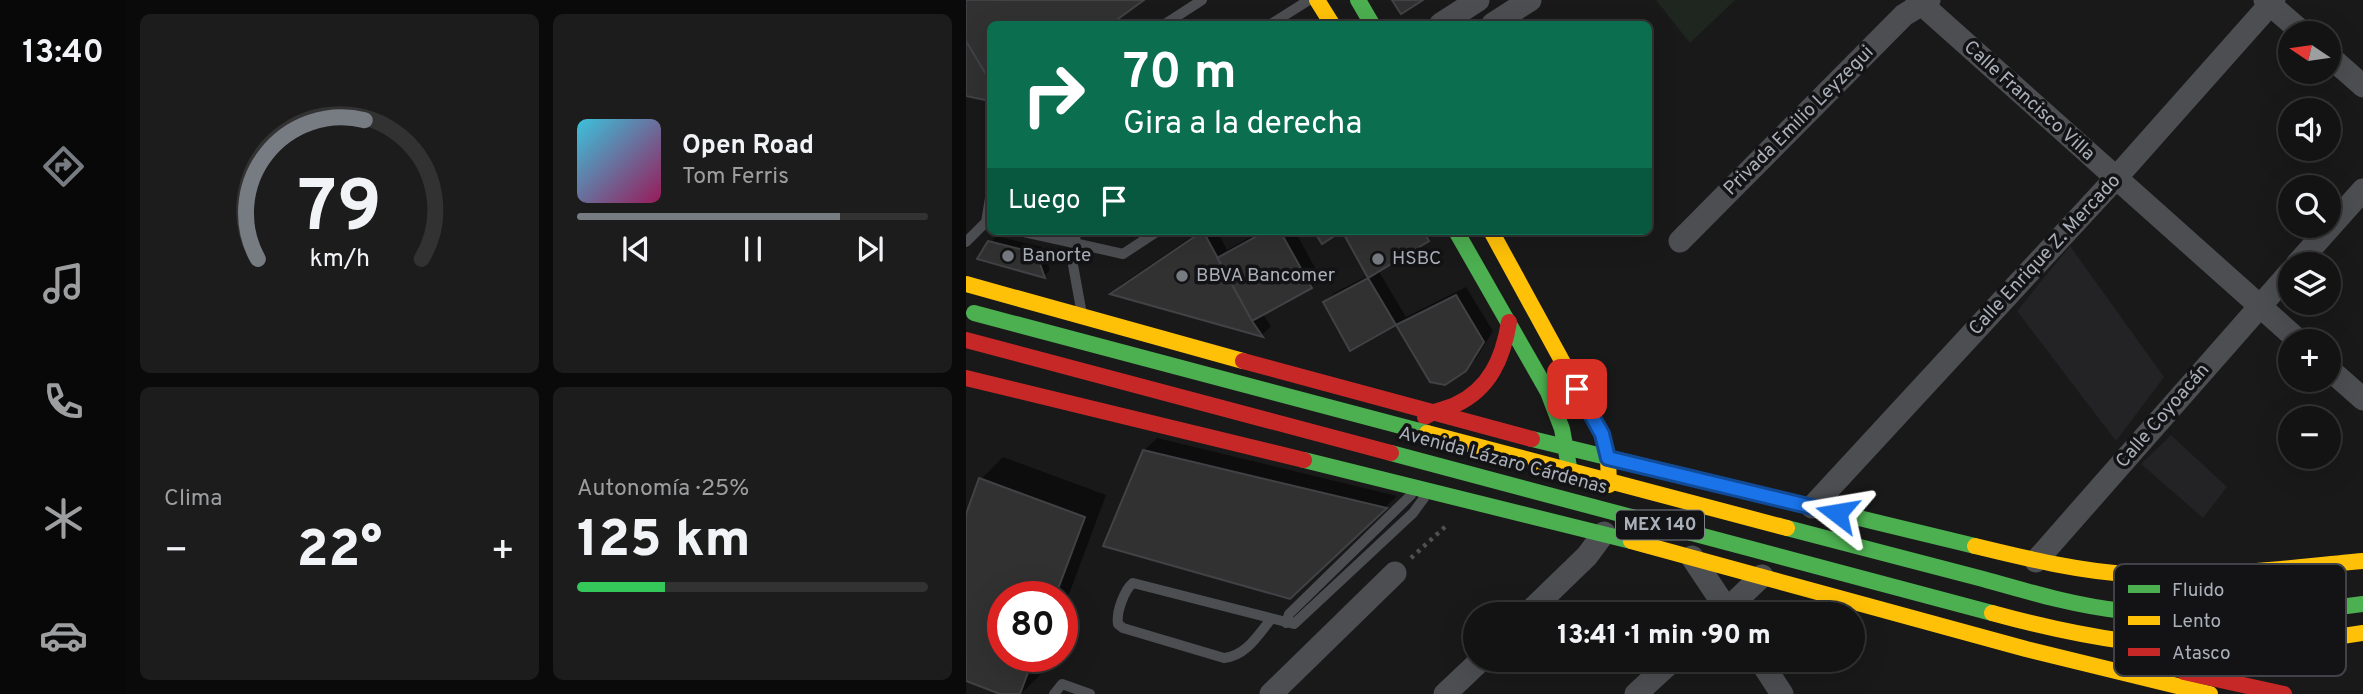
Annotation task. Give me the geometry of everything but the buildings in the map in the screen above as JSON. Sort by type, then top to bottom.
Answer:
[{"type":"main road","points":[[1317,0],[1330,21]]},
{"type":"main road","points":[[1358,0],[1370,21]]},
{"type":"main road","points":[[1458,235],[1539,372],[1561,421],[1568,448],[1572,486],[1567,525]]},
{"type":"main road","points":[[1493,235],[1602,434],[1608,458],[1610,499],[1604,533]]},
{"type":"main road","name":"MEX 140","points":[[966,284],[1390,402],[1568,448],[2036,561],[2114,572]]},
{"type":"main road","name":"Avenida Lázaro Cárdenas","points":[[970,312],[2023,590],[2114,610]]},
{"type":"main road","points":[[1419,487],[1402,465],[1404,443],[1415,425],[1431,412],[1456,405],[1478,391],[1495,372],[1506,348],[1509,322]]},
{"type":"main road","name":"Avenida Lázaro Cárdenas","points":[[966,340],[2017,620],[2114,640]]},
{"type":"main road","name":"MEX 140","points":[[966,378],[1604,533],[2026,649],[2114,671]]},
{"type":"main road","points":[[1367,474],[1386,463],[1397,444],[1399,422],[1390,402]]},
{"type":"main road","name":"MEX 140","points":[[2330,564],[2363,561]]},
{"type":"main road","points":[[2026,649],[2114,658]]},
{"type":"main road","name":"MEX 140","points":[[2136,676],[2210,694]]},
{"type":"main road","points":[[2202,676],[2284,694]]},
{"type":"street","points":[[1446,21],[1478,0]]},
{"type":"street","points":[[1498,21],[1530,0]]},
{"type":"street","name":"Calle Francisco Villa","points":[[1922,1],[2115,179],[2286,329]]},
{"type":"street","name":"Privada Emilio Leyzegui","points":[[1680,241],[1922,1]]},
{"type":"street","points":[[2270,1],[2291,21]]},
{"type":"street","name":"Calle Enrique Z. Mercado","points":[[1812,507],[2115,179],[2270,1]]},
{"type":"street","points":[[2342,67],[2363,86]]},
{"type":"street","points":[[2308,252],[2363,190]]},
{"type":"street","name":"Calle Coyoacán","points":[[2036,561],[2278,286]]},
{"type":"street","points":[[2341,380],[2363,399]]},
{"type":"street","points":[[1539,602],[1587,556],[1604,533]]},
{"type":"street","points":[[1692,557],[1719,602]]},
{"type":"street","points":[[1271,694],[1395,573]]},
{"type":"street","points":[[1737,602],[1762,576]]},
{"type":"street","points":[[1446,694],[1468,672]]},
{"type":"street","points":[[1636,694],[1660,672]]},
{"type":"street","points":[[1768,672],[1782,694]]},
{"type":"lane","points":[[1170,21],[1202,0]]},
{"type":"lane","points":[[1275,21],[1309,0]]},
{"type":"lane","points":[[966,242],[987,224]]},
{"type":"lane","points":[[1037,235],[1123,254],[1152,235]]},
{"type":"lane","points":[[1076,235],[1073,265],[1082,316]]},
{"type":"lane","points":[[1271,619],[1243,652],[1234,657],[1224,657],[1123,628],[1116,619],[1128,588],[1133,583],[1271,619],[1286,623],[1289,614],[1419,487]]},
{"type":"lane","points":[[1054,694],[1062,684],[1090,694]]},
{"type":"path","points":[[1395,573],[1472,500]]},
{"type":"shaded area","points":[[1656,0],[1735,0],[1690,43]]},
{"type":"shaded area","points":[[2070,246],[2164,377],[2116,441],[2017,311]]},
{"type":"shaded area","points":[[2171,435],[2227,487],[2203,518],[2141,464]]},
{"type":"traffic: fast","points":[[1358,0],[1370,21]]},
{"type":"traffic: fast","points":[[1458,235],[1548,392],[1562,429],[1570,472]]},
{"type":"traffic: fast","points":[[974,313],[1427,433]]},
{"type":"traffic: fast","points":[[1532,439],[1975,546]]},
{"type":"traffic: fast","points":[[1391,453],[1992,613]]},
{"type":"traffic: fast","points":[[1304,460],[1631,541]]},
{"type":"traffic: fast","points":[[1787,528],[2053,598],[2114,610]]},
{"type":"traffic: fast","points":[[2346,606],[2363,604]]},
{"type":"traffic: slow","points":[[1317,0],[1330,21]]},
{"type":"traffic: slow","points":[[1493,235],[1602,434],[1608,458],[1609,485]]},
{"type":"traffic: slow","points":[[966,284],[1243,361]]},
{"type":"traffic: slow","points":[[1427,433],[1787,528]]},
{"type":"traffic: slow","points":[[1631,541],[2114,671]]},
{"type":"traffic: slow","points":[[1975,546],[2070,567],[2114,572]]},
{"type":"traffic: slow","points":[[2331,564],[2363,561]]},
{"type":"traffic: slow","points":[[1992,613],[2114,639]]},
{"type":"traffic: slow","points":[[2346,635],[2363,633]]},
{"type":"traffic: slow","points":[[2136,676],[2210,694]]},
{"type":"traffic: jam","points":[[1425,417],[1467,398],[1486,381],[1499,360],[1509,322]]},
{"type":"traffic: jam","points":[[966,340],[1391,453]]},
{"type":"traffic: jam","points":[[1243,361],[1532,439]]},
{"type":"traffic: jam","points":[[966,378],[1304,460]]},
{"type":"traffic: jam","points":[[2202,676],[2284,694]]},
{"type":"place","name":"Banorte","points":[[1008,256]]},
{"type":"place","name":"HSBC","points":[[1378,259]]},
{"type":"place","name":"BBVA Bancomer","points":[[1182,276]]},
{"type":"route","points":[[1577,389],[1602,434],[1608,458],[1837,513]]}]
